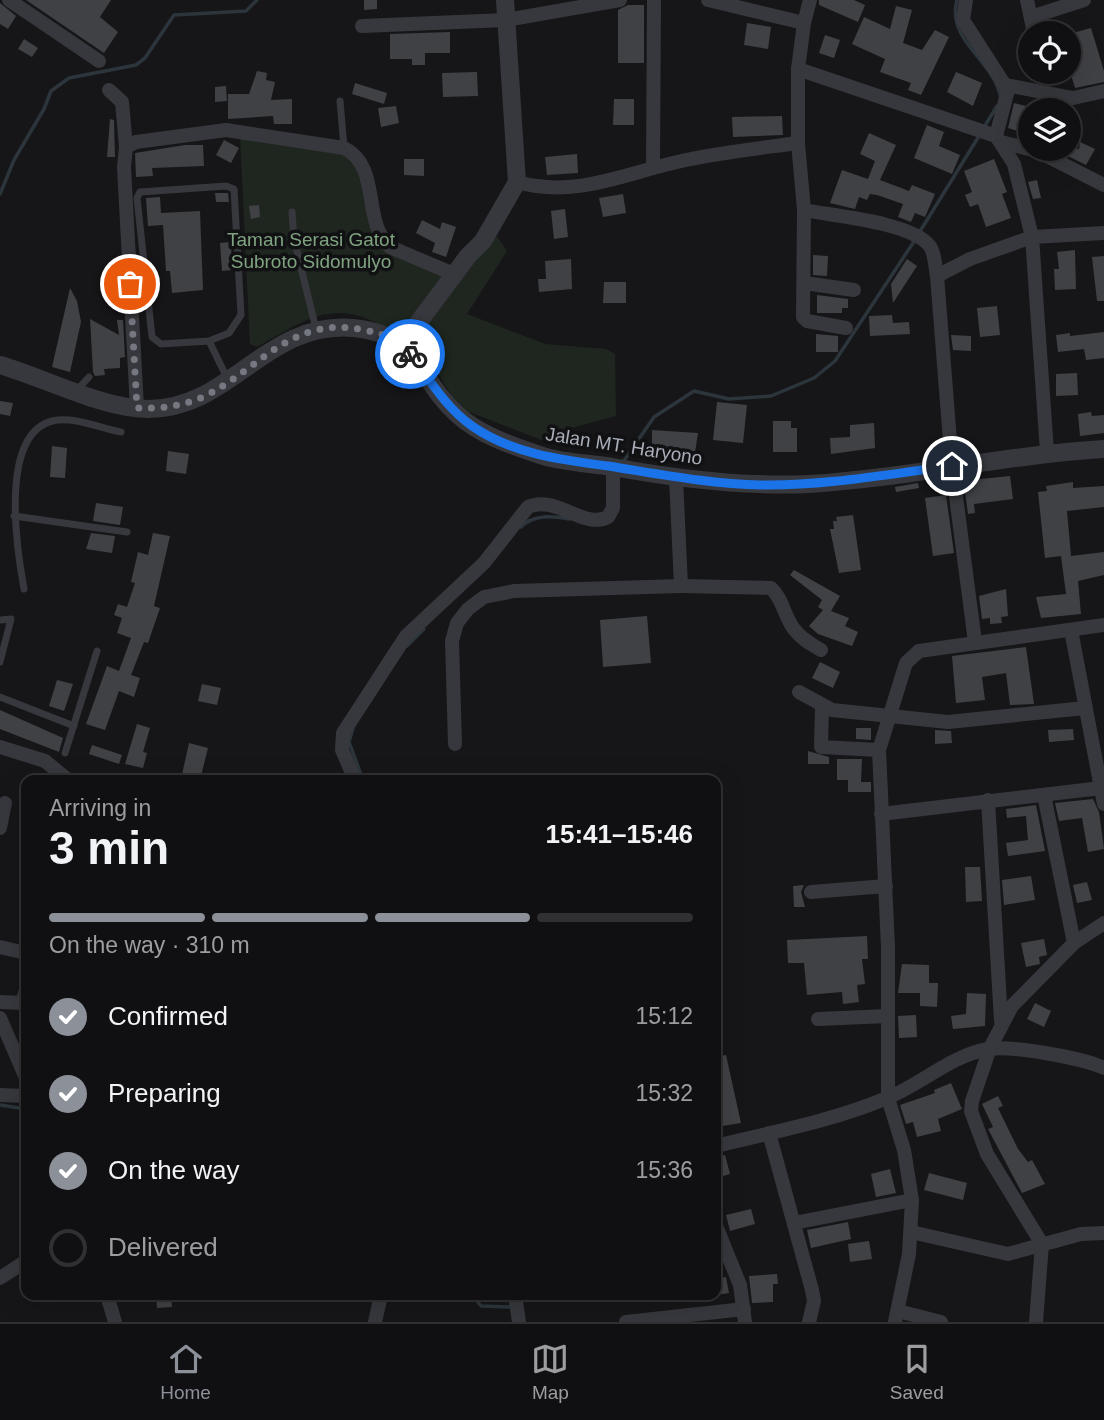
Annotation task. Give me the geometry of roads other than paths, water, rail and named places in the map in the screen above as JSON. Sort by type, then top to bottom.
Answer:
[{"type":"street","points":[[9,0],[99,61]]},
{"type":"street","points":[[0,365],[83,384],[137,408],[179,406],[206,395],[275,347],[316,329],[355,328],[402,343],[468,256],[483,242],[517,182],[505,0]]},
{"type":"street","points":[[362,26],[506,20],[620,0]]},
{"type":"street","points":[[653,168],[654,0]]},
{"type":"street","points":[[708,0],[804,23]]},
{"type":"street","points":[[810,0],[798,69],[798,143],[804,210],[804,319],[846,328]]},
{"type":"street","points":[[966,0],[963,20],[1006,86],[1008,100],[996,137]]},
{"type":"street","points":[[1027,0],[1032,21]]},
{"type":"street","points":[[1031,17],[1084,0]]},
{"type":"street","points":[[798,69],[1037,151],[1104,185]]},
{"type":"street","points":[[1006,86],[1073,98],[1104,91]]},
{"type":"street","points":[[109,90],[122,102],[127,147],[124,167],[137,408]]},
{"type":"street","points":[[127,147],[146,138],[226,130],[344,148],[360,160],[365,172],[374,220],[382,240],[390,247],[456,275]]},
{"type":"street","points":[[996,137],[1014,164],[1032,237],[1047,452]]},
{"type":"street","points":[[517,182],[549,189],[578,188],[726,152],[798,143]]},
{"type":"street","points":[[804,210],[915,236],[931,249],[937,276],[952,466],[975,642]]},
{"type":"street","points":[[937,276],[970,260],[1032,237],[1104,233]]},
{"type":"street","points":[[804,283],[854,290]]},
{"type":"street","name":"Jalan MT. Haryono","points":[[402,343],[446,403],[475,428],[513,446],[551,458],[676,478],[761,485],[811,484],[1047,452],[1104,449]]},
{"type":"street","points":[[353,775],[342,750],[344,733],[406,636],[484,563],[528,507],[547,504],[596,519],[608,517],[613,508],[620,469]]},
{"type":"street","points":[[676,478],[681,586]]},
{"type":"street","points":[[455,744],[452,641],[457,623],[468,609],[484,597],[514,591],[681,586],[771,588],[778,595],[792,627],[802,639],[821,650]]},
{"type":"street","points":[[941,1322],[897,1317],[911,1232],[912,1200],[904,1150],[888,1098],[886,886],[879,750],[902,674],[912,657],[927,648],[1104,625]]},
{"type":"street","points":[[1071,630],[1104,804]]},
{"type":"street","points":[[799,692],[822,707],[948,722],[970,722],[1086,708]]},
{"type":"street","points":[[822,707],[821,747],[879,750]]},
{"type":"street","points":[[0,747],[46,761],[62,775]]},
{"type":"street","points":[[881,814],[1101,788]]},
{"type":"street","points":[[1044,794],[1074,943]]},
{"type":"street","points":[[988,800],[1002,1021]]},
{"type":"street","points":[[0,828],[5,803]]},
{"type":"street","points":[[811,892],[886,886]]},
{"type":"street","points":[[1036,1322],[1042,1244],[986,1154],[971,1111],[990,1048],[1002,1021],[1021,994],[1074,943],[1104,923]]},
{"type":"street","points":[[0,947],[21,952]]},
{"type":"street","points":[[0,1002],[21,1003]]},
{"type":"street","points":[[818,1019],[888,1016]]},
{"type":"street","points":[[0,1018],[21,1066]]},
{"type":"street","points":[[721,1145],[853,1111],[888,1098],[964,1057],[990,1048],[1084,1060],[1104,1068]]},
{"type":"street","points":[[0,1095],[21,1096]]},
{"type":"street","points":[[769,1133],[812,1290],[814,1301],[809,1322]]},
{"type":"street","points":[[794,1223],[912,1200]]},
{"type":"street","points":[[911,1232],[1008,1254],[1081,1234],[1104,1233]]},
{"type":"street","points":[[626,1322],[744,1315],[737,1275],[721,1238]]},
{"type":"street","points":[[1,1277],[21,1264]]},
{"type":"street","points":[[108,1300],[115,1322]]},
{"type":"street","points":[[375,1322],[380,1300]]},
{"type":"street","points":[[515,1300],[519,1322]]},
{"type":"lane","points":[[340,101],[344,148]]},
{"type":"lane","points":[[233,187],[241,315],[235,328],[229,333],[209,341],[160,344],[152,337],[137,198],[140,192],[233,187]]},
{"type":"lane","points":[[292,212],[294,239],[316,329]]},
{"type":"lane","points":[[209,341],[228,380]]},
{"type":"lane","points":[[24,589],[14,538],[13,474],[18,449],[36,429],[54,421],[68,421],[121,432]]},
{"type":"lane","points":[[14,516],[127,532]]},
{"type":"lane","points":[[0,620],[12,619],[0,662]]},
{"type":"lane","points":[[65,753],[97,651]]},
{"type":"lane","points":[[0,697],[74,726]]},
{"type":"waterway","points":[[0,194],[14,160],[44,109],[51,91],[69,78],[136,65],[145,58],[174,15],[246,11],[257,0]]},
{"type":"waterway","points":[[957,0],[955,14],[958,27],[989,71],[1000,95]]},
{"type":"waterway","points":[[983,129],[997,106]]},
{"type":"waterway","points":[[919,233],[979,136]]},
{"type":"waterway","points":[[623,462],[654,417],[694,391],[729,399],[771,396],[814,378],[835,361],[915,240]]},
{"type":"waterway","points":[[521,527],[537,518],[569,519]]},
{"type":"waterway","points":[[407,646],[424,629]]},
{"type":"waterway","points":[[353,728],[349,742],[361,775]]},
{"type":"waterway","points":[[0,1105],[21,1108]]},
{"type":"waterway","points":[[476,1300],[481,1306],[513,1307]]},
{"type":"park label","name":"Taman Serasi Gatot Subroto Sidomulyo","points":[[311,250]]}]
